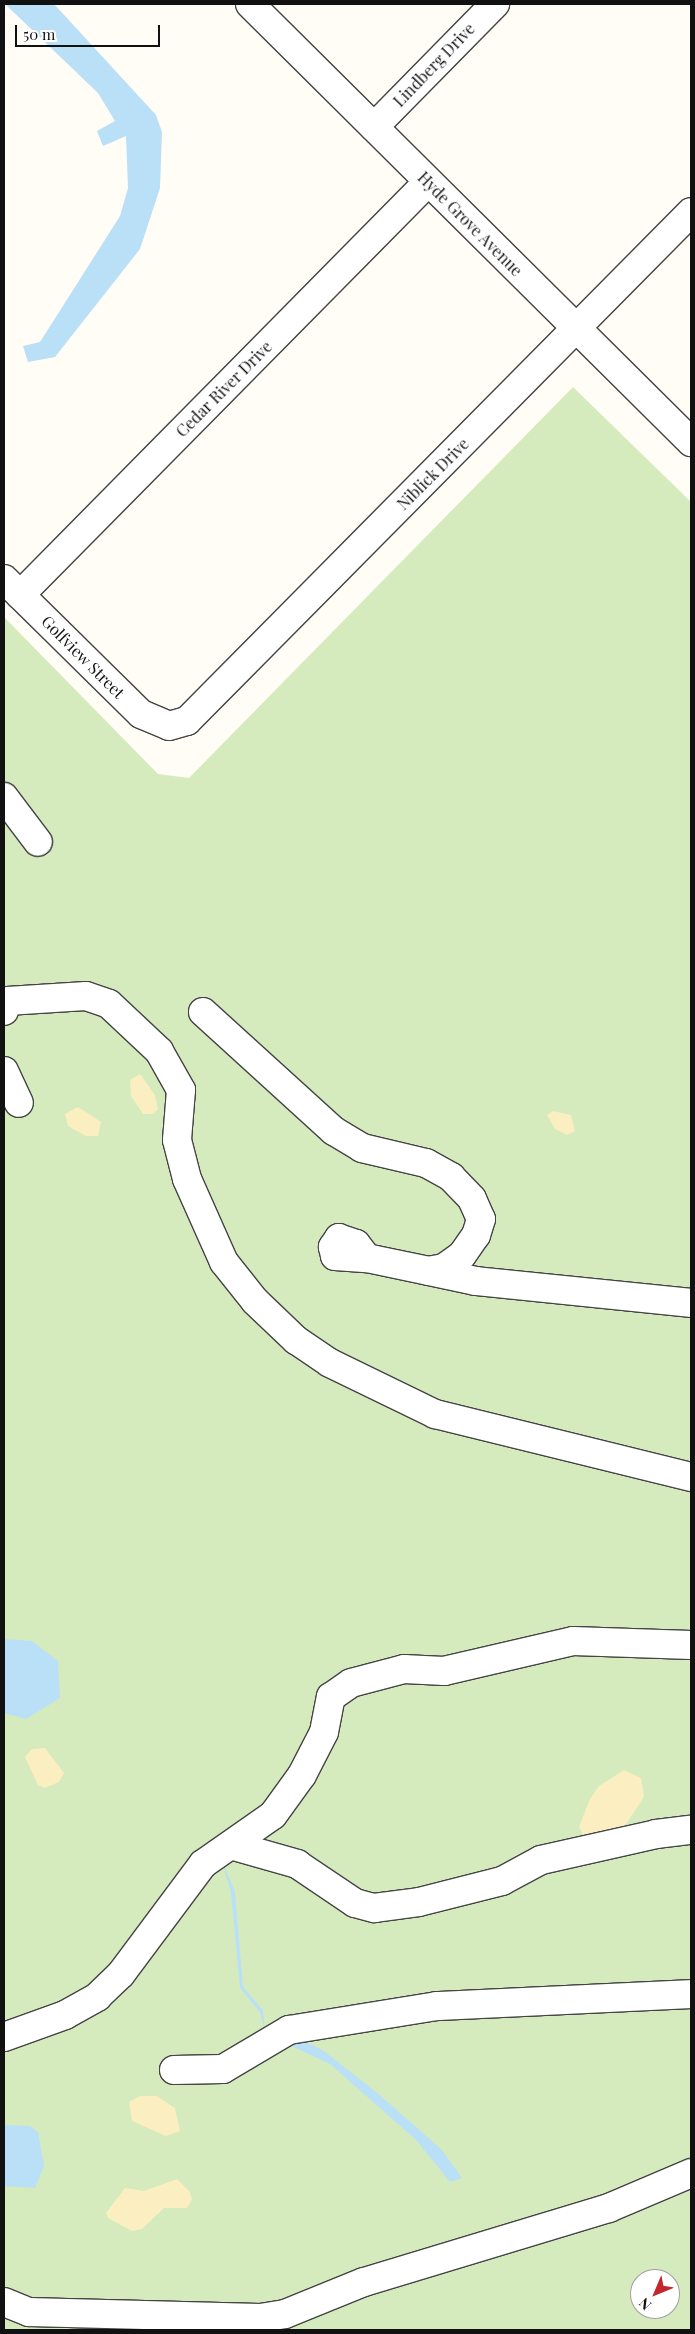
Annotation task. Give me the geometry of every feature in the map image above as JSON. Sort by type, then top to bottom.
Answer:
[{"type":"street","name":"Hyde Grove Avenue","points":[[250,4],[576,330],[691,442]]},
{"type":"street","name":"Lindberg Drive","points":[[374,127],[495,4]]},
{"type":"street","name":"Cedar River Drive","points":[[12,587],[428,182]]},
{"type":"street","name":"Niblick Drive","points":[[169,726],[187,721],[691,212]]},
{"type":"street","name":"Golfview Street","points":[[12,587],[141,714],[169,726]]},
{"type":"street","points":[[4,797],[38,842]]},
{"type":"street","points":[[5,1003],[86,996],[109,1004],[160,1051],[181,1090],[178,1140],[187,1179],[224,1262],[255,1301],[296,1340],[330,1363],[435,1414],[691,1477]]},
{"type":"street","points":[[203,1012],[334,1131],[362,1148],[426,1163],[451,1177],[472,1199],[481,1219],[476,1235],[462,1255],[444,1268],[429,1271]]},
{"type":"street","points":[[4,1071],[19,1104]]},
{"type":"street","points":[[367,1258],[476,1281],[691,1303]]},
{"type":"street","points":[[4,2037],[65,2015],[97,1997],[152,1936],[203,1864],[234,1846],[273,1815],[302,1775],[324,1732],[331,1697],[351,1683],[404,1669],[444,1671],[574,1641],[691,1645]]},
{"type":"street","points":[[234,1846],[297,1864],[355,1903],[374,1908],[420,1902],[502,1881],[541,1860],[691,1830]]},
{"type":"street","points":[[174,2070],[223,2069],[289,2030],[438,2006],[691,1994]]},
{"type":"street","points":[[4,2302],[29,2312],[260,2318],[285,2314],[364,2282],[609,2208],[691,2173]]},
{"type":"green space","points":[[573,387],[691,502],[691,2330],[4,2330],[4,617],[158,774],[189,778]]},
{"type":"sand","points":[[140,1074],[155,1095],[158,1109],[153,1114],[143,1114],[131,1096],[130,1080]]},
{"type":"sand","points":[[78,1107],[101,1122],[98,1136],[86,1136],[68,1126],[65,1114]]},
{"type":"sand","points":[[553,1111],[571,1115],[575,1131],[567,1135],[555,1129],[547,1115]]},
{"type":"sand","points":[[45,1748],[64,1773],[59,1782],[45,1788],[38,1785],[25,1757],[32,1749]]},
{"type":"sand","points":[[624,1770],[641,1778],[644,1797],[620,1833],[584,1836],[579,1827],[590,1799],[599,1786]]},
{"type":"sand","points":[[140,2096],[157,2096],[175,2108],[180,2131],[166,2136],[132,2121],[129,2102]]},
{"type":"sand","points":[[177,2179],[190,2192],[192,2200],[187,2208],[164,2208],[142,2229],[132,2231],[108,2218],[106,2213],[125,2188],[144,2191]]},
{"type":"water","points":[[5,4],[54,4],[156,115],[162,132],[160,188],[140,249],[55,357],[28,362],[23,346],[40,342],[120,216],[128,188],[126,136],[103,146],[97,131],[115,121],[98,93]]},
{"type":"water","points":[[4,1639],[32,1641],[58,1661],[60,1698],[26,1719],[4,1713]]},
{"type":"water","points":[[221,1858],[235,1892],[243,1987],[263,2010],[265,2031],[260,2012],[240,1988],[231,1893]]},
{"type":"water","points":[[297,2037],[324,2051],[381,2096],[442,2150],[462,2178],[450,2182],[416,2140],[330,2064],[283,2042]]},
{"type":"water","points":[[4,2125],[30,2126],[38,2132],[44,2166],[35,2188],[4,2186]]}]
